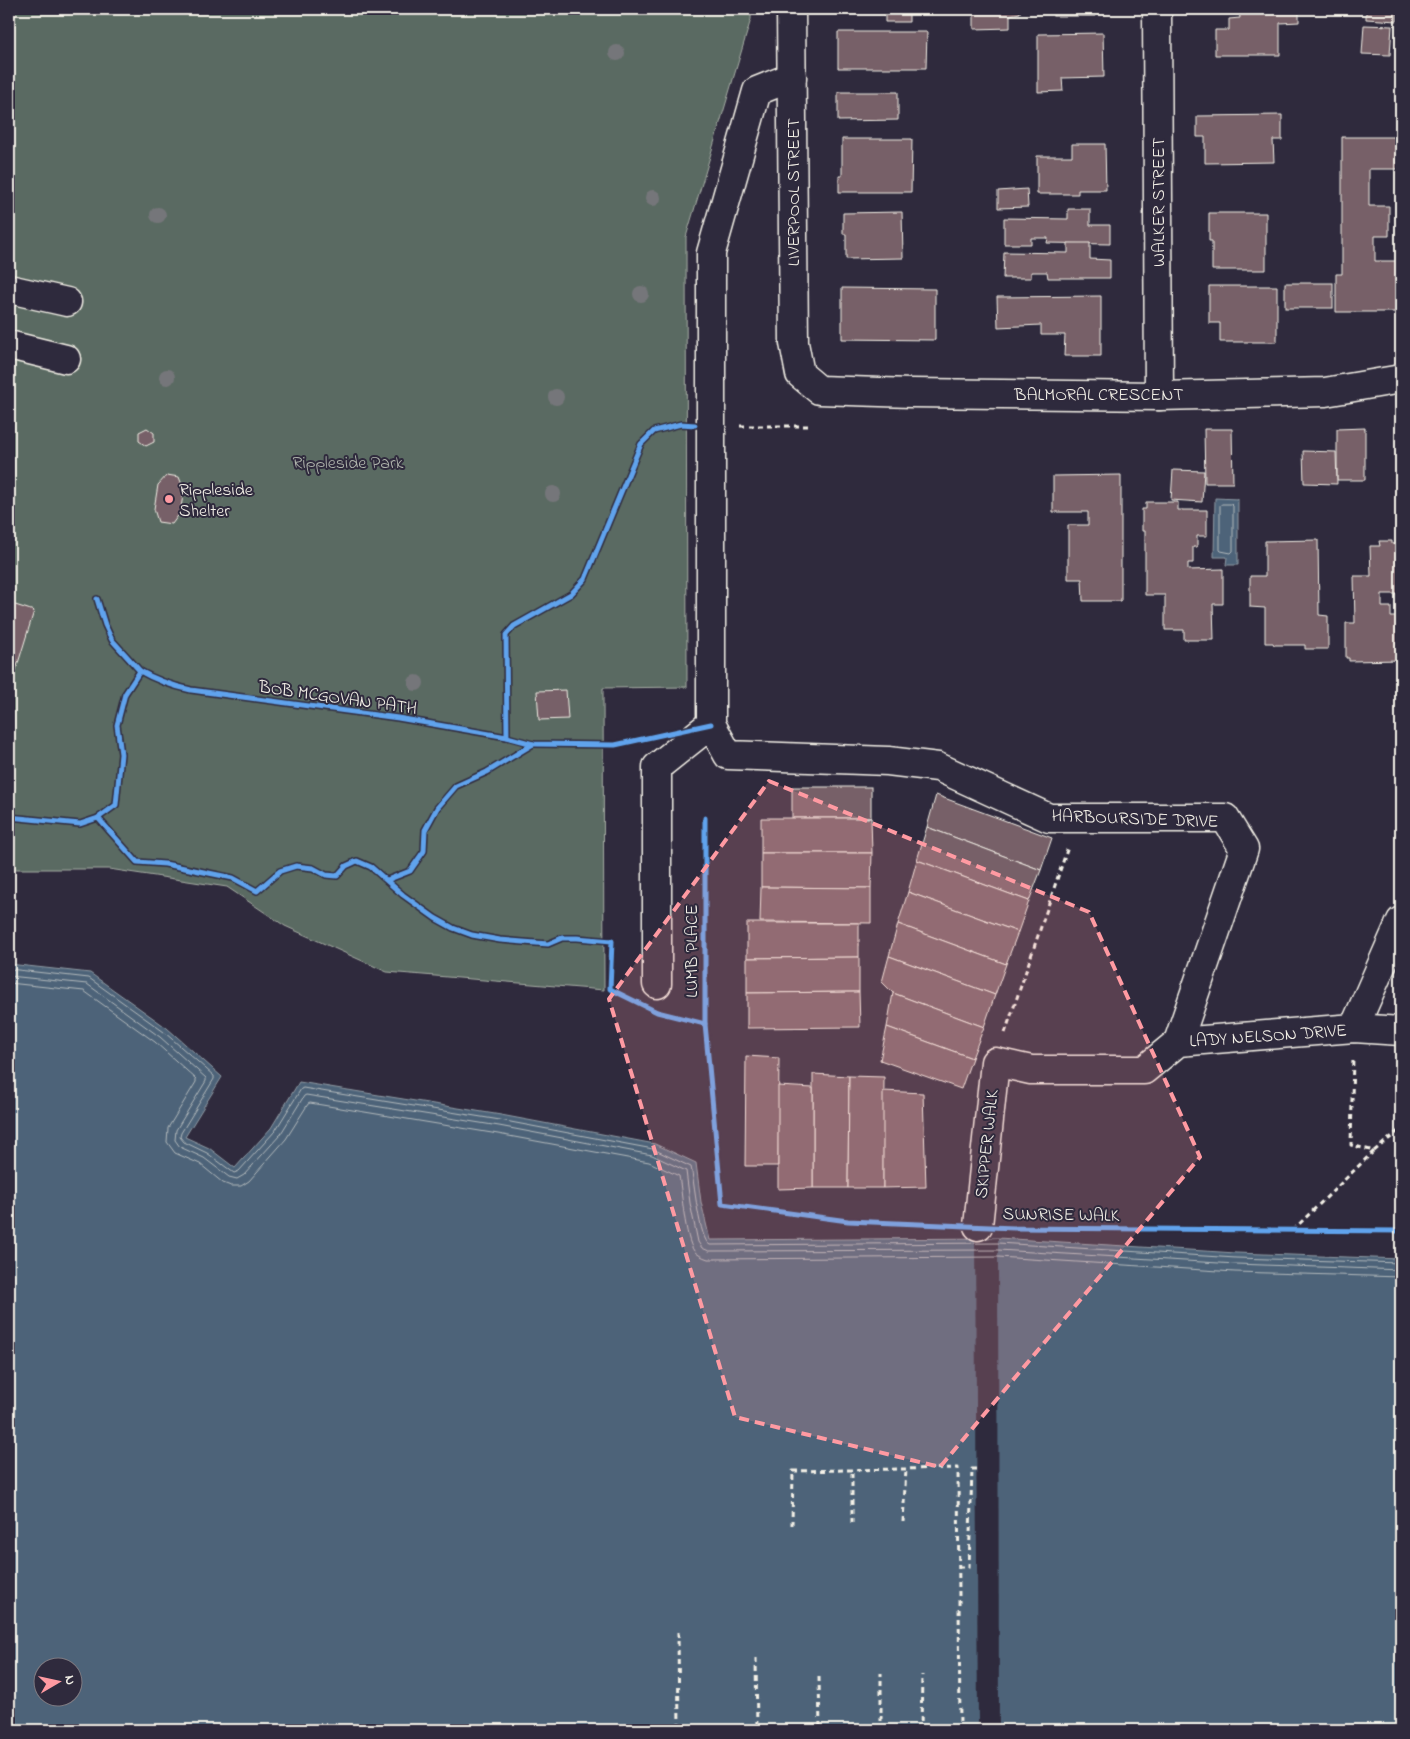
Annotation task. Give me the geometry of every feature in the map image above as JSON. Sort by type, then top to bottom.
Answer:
[{"type":"street","name":"LIVERPOOL STREET","points":[[791,9],[794,343],[800,374]]},
{"type":"street","name":"WALKER STREET","points":[[1157,9],[1159,396]]},
{"type":"street","points":[[657,984],[657,767],[711,724],[711,253],[757,91],[792,77]]},
{"type":"street","points":[[9,289],[67,302]]},
{"type":"street","points":[[9,345],[66,359]]},
{"type":"street","name":"BALMORAL CRESCENT","points":[[800,374],[820,390],[1159,396],[1325,392],[1401,379]]},
{"type":"street","name":"HARBOURSIDE DRIVE","points":[[711,724],[728,755],[888,762],[938,768],[1049,818],[1226,818],[1244,849],[1178,1042]]},
{"type":"street","points":[[1354,1028],[1401,921]]},
{"type":"street","name":"LADY NELSON DRIVE","points":[[995,1062],[1031,1070],[1144,1070],[1178,1042],[1354,1028],[1401,1031]]},
{"type":"street","name":"SKIPPER WALK","points":[[978,1226],[995,1062]]},
{"type":"path","points":[[736,426],[812,426]]},
{"type":"path","points":[[995,1062],[1078,818]]},
{"type":"path","points":[[1354,1028],[1351,1144],[1374,1151]]},
{"type":"path","points":[[1293,1230],[1374,1151],[1401,1129]]},
{"type":"path","points":[[1283,1230],[1303,1230]]},
{"type":"path","points":[[792,1525],[793,1470],[958,1468],[960,1730]]},
{"type":"path","points":[[903,1522],[906,1469]]},
{"type":"path","points":[[958,1567],[969,1567],[972,1470],[976,1469]]},
{"type":"path","points":[[852,1470],[852,1523]]},
{"type":"path","points":[[678,1632],[679,1730]]},
{"type":"path","points":[[756,1658],[757,1730]]},
{"type":"path","points":[[881,1730],[882,1674]]},
{"type":"path","points":[[921,1730],[922,1675]]},
{"type":"path","points":[[819,1677],[820,1730]]},
{"type":"highlighted area","points":[[769,781],[1089,912],[1200,1157],[940,1467],[735,1417],[609,999]]},
{"type":"green space","name":"Rippleside Park","points":[[9,9],[751,9],[751,19],[686,237],[687,687],[603,688],[604,990],[387,972],[285,926],[227,887],[109,869],[9,869]]},
{"type":"water","points":[[1215,498],[1238,499],[1238,565],[1226,565],[1227,557],[1214,557]]},
{"type":"water","points":[[9,964],[90,973],[167,1028],[222,1077],[185,1137],[209,1148],[235,1168],[271,1128],[299,1082],[501,1115],[655,1144],[696,1163],[701,1202],[710,1240],[998,1238],[1236,1253],[1401,1259],[1401,1730],[9,1730]]},
{"type":"pier","points":[[998,1238],[999,1730],[978,1730],[975,1239]]},
{"type":"building","points":[[838,9],[924,9],[924,14],[909,13],[909,22],[885,22],[885,14],[838,13]]},
{"type":"building","points":[[974,9],[1020,9],[1020,13],[1010,15],[1010,28],[974,29]]},
{"type":"building","points":[[1053,9],[1095,9],[1095,16],[1053,16]]},
{"type":"building","points":[[1239,9],[1299,9],[1299,22],[1280,23],[1280,55],[1215,55],[1215,30],[1229,30],[1229,19],[1240,18]]},
{"type":"building","points":[[1366,9],[1397,9],[1397,21],[1366,19]]},
{"type":"building","points":[[1364,25],[1392,26],[1390,55],[1362,54]]},
{"type":"building","points":[[838,32],[927,32],[926,68],[838,68]]},
{"type":"building","points":[[1103,33],[1104,77],[1062,78],[1063,91],[1038,92],[1038,34]]},
{"type":"building","points":[[838,92],[898,92],[898,120],[838,121]]},
{"type":"building","points":[[1282,115],[1282,140],[1273,140],[1274,162],[1205,163],[1205,137],[1197,137],[1197,116]]},
{"type":"building","points":[[1342,137],[1401,137],[1401,169],[1369,169],[1369,206],[1389,206],[1389,236],[1375,236],[1375,261],[1401,261],[1401,312],[1336,312],[1336,274],[1342,274]]},
{"type":"building","points":[[842,139],[912,139],[911,192],[839,192],[839,176],[842,176]]},
{"type":"building","points":[[1072,144],[1105,144],[1106,190],[1078,190],[1078,194],[1037,194],[1037,156],[1072,156]]},
{"type":"building","points":[[1027,189],[1028,207],[998,208],[998,191]]},
{"type":"building","points":[[1068,209],[1090,209],[1090,225],[1110,225],[1110,244],[1047,243],[1048,238],[1031,238],[1031,244],[1004,244],[1004,218],[1068,219]]},
{"type":"building","points":[[902,212],[903,258],[846,259],[846,234],[843,234],[843,213]]},
{"type":"building","points":[[1209,213],[1266,213],[1266,270],[1212,270],[1212,241],[1209,241]]},
{"type":"building","points":[[1068,243],[1090,243],[1090,259],[1110,260],[1110,278],[1048,278],[1047,272],[1031,272],[1031,278],[1003,278],[1004,252],[1068,253]]},
{"type":"building","points":[[1285,283],[1333,283],[1333,308],[1285,308]]},
{"type":"building","points":[[1209,286],[1277,286],[1277,342],[1220,342],[1220,323],[1209,323]]},
{"type":"building","points":[[842,288],[935,289],[935,340],[842,339]]},
{"type":"building","points":[[1101,296],[1101,356],[1064,356],[1065,335],[1041,335],[1041,325],[998,327],[997,297]]},
{"type":"building","points":[[147,428],[154,433],[154,442],[146,446],[139,441],[139,432]]},
{"type":"building","points":[[1365,428],[1365,480],[1337,480],[1337,429]]},
{"type":"building","points":[[1204,429],[1232,429],[1233,483],[1205,483]]},
{"type":"building","points":[[1303,451],[1336,452],[1337,484],[1304,483]]},
{"type":"building","points":[[1173,470],[1204,471],[1202,502],[1171,500]]},
{"type":"building","name":"Rippleside Shelter","points":[[167,475],[179,477],[184,490],[180,513],[172,524],[158,522],[154,509],[158,485]]},
{"type":"building","points":[[1121,475],[1121,601],[1083,601],[1082,579],[1068,579],[1068,525],[1088,525],[1088,512],[1053,512],[1053,476]]},
{"type":"building","points":[[1146,502],[1178,502],[1178,510],[1207,510],[1207,536],[1197,536],[1197,547],[1193,547],[1193,563],[1188,563],[1188,570],[1223,569],[1223,604],[1213,604],[1214,640],[1184,640],[1184,630],[1165,630],[1165,595],[1145,595],[1145,531],[1142,531],[1142,509],[1146,509]]},
{"type":"building","points":[[1318,540],[1319,615],[1328,616],[1328,649],[1305,649],[1305,645],[1274,645],[1273,643],[1265,643],[1265,608],[1250,607],[1250,576],[1265,576],[1265,541]]},
{"type":"building","points":[[1379,541],[1392,541],[1392,544],[1401,544],[1401,594],[1382,594],[1382,607],[1391,607],[1391,617],[1401,617],[1401,660],[1349,661],[1349,658],[1346,658],[1346,623],[1355,623],[1354,576],[1371,576],[1370,546],[1380,546]]},
{"type":"building","points":[[9,603],[34,611],[12,683],[9,682]]},
{"type":"building","points":[[566,690],[568,719],[539,720],[537,691]]},
{"type":"building","points":[[792,787],[871,787],[871,818],[792,818]]},
{"type":"building","points":[[936,795],[1052,838],[1041,870],[927,827]]},
{"type":"building","points":[[761,818],[871,818],[872,853],[761,853]]},
{"type":"building","points":[[927,827],[1041,870],[1029,901],[917,860]]},
{"type":"building","points":[[761,853],[872,853],[871,888],[761,887]]},
{"type":"building","points":[[917,860],[1029,901],[1018,932],[908,892]]},
{"type":"building","points":[[761,887],[871,888],[871,923],[760,922]]},
{"type":"building","points":[[908,892],[1018,932],[1006,964],[898,924]]},
{"type":"building","points":[[747,923],[859,923],[859,957],[747,958]]},
{"type":"building","points":[[898,924],[1006,964],[995,995],[889,956]]},
{"type":"building","points":[[889,956],[995,995],[984,1027],[893,993],[882,982]]},
{"type":"building","points":[[859,957],[859,992],[747,993],[747,958]]},
{"type":"building","points":[[859,992],[860,1027],[747,1028],[747,993]]},
{"type":"building","points":[[893,993],[984,1027],[972,1058],[887,1027]]},
{"type":"building","points":[[887,1027],[972,1058],[961,1089],[880,1060]]},
{"type":"building","points":[[746,1056],[779,1058],[778,1166],[745,1166]]},
{"type":"building","points":[[813,1074],[849,1076],[848,1188],[813,1188]]},
{"type":"building","points":[[849,1076],[884,1077],[883,1188],[848,1188]]},
{"type":"building","points":[[778,1086],[813,1088],[813,1188],[778,1189]]},
{"type":"building","points":[[883,1091],[923,1093],[926,1187],[883,1188]]},
{"type":"cycle path","points":[[507,737],[506,635],[514,626],[571,594],[585,579],[641,444],[654,431],[681,424],[695,425]]},
{"type":"cycle path","points":[[97,599],[112,640],[140,671]]},
{"type":"cycle path","name":"BOB MCGOVAN PATH","points":[[9,817],[80,824],[98,818],[116,805],[121,754],[117,725],[125,694],[140,671],[165,683],[191,690],[398,718],[507,737],[533,744],[615,745],[711,724]]},
{"type":"cycle path","points":[[387,880],[410,871],[424,851],[425,830],[437,808],[456,786],[487,772],[533,744]]},
{"type":"cycle path","points":[[98,818],[137,862],[165,864],[233,878],[257,891],[280,871],[296,866],[313,868],[326,875],[337,876],[346,866],[357,861],[371,867],[403,895],[435,918],[453,928],[472,935],[500,940],[548,944],[562,938],[612,941],[610,989],[657,1012],[705,1024]]},
{"type":"cycle path","name":"LUMB PLACE","points":[[705,818],[705,1024],[722,1204],[848,1221],[1014,1228],[1401,1231]]},
{"type":"place","name":"Rippleside Shelter","points":[[169,499]]}]
